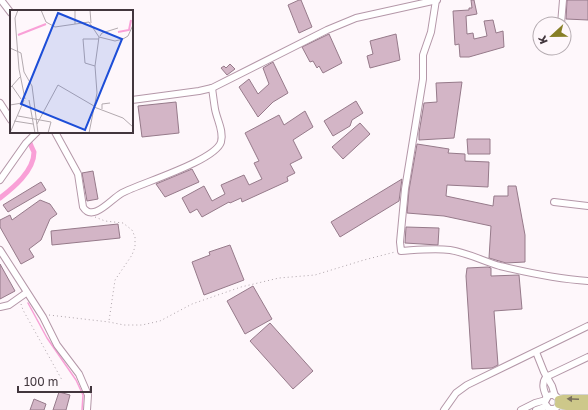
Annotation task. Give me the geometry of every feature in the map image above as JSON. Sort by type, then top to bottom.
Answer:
[{"type":"main road","points":[[558,403],[564,398],[588,400]]},
{"type":"main road","points":[[558,403],[576,408],[588,407]]},
{"type":"street","points":[[1,0],[10,12]]},
{"type":"street","points":[[133,100],[142,97],[212,88],[327,30],[346,22],[364,16],[436,0],[431,32],[423,55],[423,79],[406,189],[400,242],[401,251],[433,249],[451,250],[500,266],[545,276],[588,281]]},
{"type":"street","points":[[562,16],[563,0]]},
{"type":"street","points":[[56,133],[78,174],[83,207],[85,211],[91,213],[98,211],[122,193],[200,160],[217,148],[221,143],[221,131],[215,111],[212,88]]},
{"type":"street","points":[[0,103],[10,118]]},
{"type":"street","points":[[0,180],[26,143],[36,133]]},
{"type":"street","points":[[554,202],[588,206]]},
{"type":"street","points":[[0,250],[26,293],[43,317],[57,345],[80,374],[88,395],[87,410]]},
{"type":"street","points":[[0,307],[9,305],[26,293]]},
{"type":"street","points":[[444,410],[456,394],[467,385],[588,326]]},
{"type":"street","points":[[536,352],[546,377],[552,386],[558,403]]},
{"type":"street","points":[[548,405],[544,386],[546,377],[588,357]]},
{"type":"street","points":[[548,405],[550,396],[558,403]]},
{"type":"street","points":[[520,410],[535,403],[548,405],[554,409],[558,403]]},
{"type":"street","points":[[536,410],[548,405]]},
{"type":"path","points":[[91,213],[94,217],[101,220],[123,223],[132,230],[135,237],[135,247],[132,255],[115,280],[112,313],[109,322]]},
{"type":"path","points":[[43,317],[51,315],[132,326],[151,324],[164,319],[192,304],[241,287],[279,278],[316,275],[364,260],[401,251]]},
{"type":"path","points":[[19,297],[23,310],[62,380]]},
{"type":"building","points":[[301,0],[312,27],[299,33],[288,5]]},
{"type":"building","points":[[471,0],[474,0],[477,14],[466,16],[467,34],[473,33],[474,39],[487,36],[484,21],[493,20],[496,33],[503,31],[504,47],[469,57],[460,57],[459,44],[455,45],[453,11],[469,10],[469,8],[472,8]]},
{"type":"building","points":[[567,0],[588,0],[588,20],[572,19],[572,16],[566,16]]},
{"type":"building","points":[[329,34],[342,63],[323,73],[319,66],[317,68],[313,61],[310,62],[302,47]]},
{"type":"building","points":[[396,34],[400,60],[370,68],[367,56],[373,54],[370,41]]},
{"type":"building","points":[[273,62],[288,93],[273,102],[258,117],[239,87],[249,79],[258,94],[269,84],[263,68]]},
{"type":"building","points":[[230,64],[235,69],[227,75],[221,68],[224,66],[226,68]]},
{"type":"building","points":[[462,82],[454,138],[419,140],[424,103],[437,102],[436,83]]},
{"type":"building","points":[[356,101],[363,113],[352,120],[350,126],[333,136],[324,121]]},
{"type":"building","points":[[176,102],[179,133],[142,137],[138,106]]},
{"type":"building","points":[[305,111],[313,127],[293,140],[302,158],[290,164],[295,173],[287,177],[288,181],[242,202],[241,198],[230,203],[229,202],[202,217],[197,209],[190,213],[182,198],[204,186],[212,201],[225,194],[221,185],[244,175],[249,185],[262,179],[254,163],[259,161],[245,133],[279,115],[284,125]]},
{"type":"building","points":[[360,123],[370,134],[343,159],[332,147]]},
{"type":"building","points":[[467,139],[490,139],[490,154],[468,154]]},
{"type":"building","points":[[417,144],[449,149],[448,153],[465,154],[465,161],[489,162],[488,187],[447,185],[446,196],[493,206],[494,196],[508,196],[508,186],[516,186],[525,235],[525,262],[506,263],[489,258],[491,226],[444,216],[407,213],[409,190]]},
{"type":"building","points":[[192,169],[199,182],[165,197],[156,184]]},
{"type":"building","points":[[93,171],[98,199],[87,201],[82,173]]},
{"type":"building","points":[[402,179],[399,201],[340,237],[331,222]]},
{"type":"building","points":[[41,182],[46,190],[8,212],[3,205]]},
{"type":"building","points":[[40,200],[50,204],[57,214],[50,219],[41,240],[29,249],[34,257],[21,264],[0,227],[0,220],[10,215],[12,220]]},
{"type":"building","points":[[118,224],[120,238],[52,245],[51,231]]},
{"type":"building","points":[[406,227],[439,228],[438,245],[405,243]]},
{"type":"building","points":[[230,245],[244,280],[204,295],[192,262],[210,255],[209,252]]},
{"type":"building","points":[[0,264],[15,291],[0,299]]},
{"type":"building","points":[[467,268],[491,268],[491,276],[519,275],[522,309],[494,311],[498,365],[492,368],[472,369],[466,276]]},
{"type":"building","points":[[253,286],[272,319],[245,334],[227,301]]},
{"type":"building","points":[[270,323],[313,371],[293,389],[250,341]]},
{"type":"building","points":[[59,392],[70,395],[66,410],[53,410]]},
{"type":"building","points":[[34,399],[46,404],[44,410],[30,410]]},
{"type":"waterway","points":[[0,198],[22,178],[31,166],[34,152],[30,143]]},
{"type":"waterway","points":[[28,303],[47,338],[76,380],[83,395],[82,410]]}]
